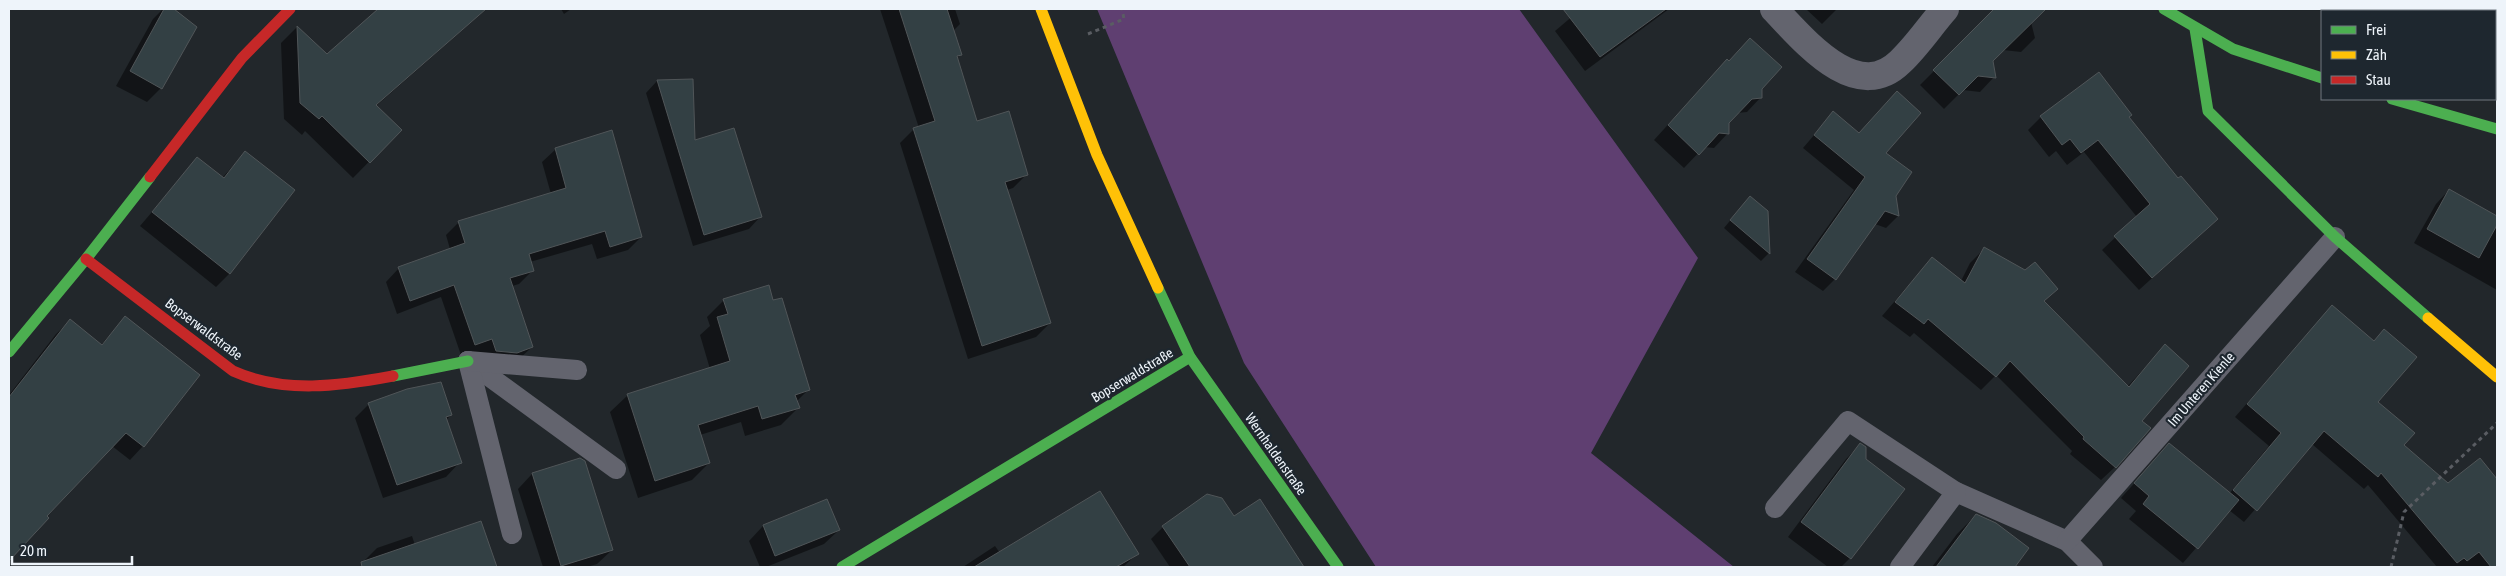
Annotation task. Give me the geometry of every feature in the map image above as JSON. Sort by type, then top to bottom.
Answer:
[{"type":"street","points":[[9,352],[86,259],[242,58],[290,9]]},
{"type":"street","name":"Bopserwaldstraße","points":[[842,567],[1190,357],[1097,155],[1040,9]]},
{"type":"street","points":[[1774,9],[1831,64],[1850,74],[1862,76],[1874,75],[1890,70],[1900,62],[1945,9]]},
{"type":"street","points":[[2164,9],[2234,49],[2321,78]]},
{"type":"street","points":[[2195,28],[2208,110],[2335,237],[2497,377]]},
{"type":"street","points":[[2396,100],[2497,129]]},
{"type":"street","name":"Bopserwaldstraße","points":[[86,259],[233,371],[254,381],[275,384],[328,386],[468,361]]},
{"type":"street","name":"Wernhaldenstraße","points":[[1190,357],[1338,567]]},
{"type":"lane","name":"Im Unteren Kienle","points":[[2067,541],[2335,237]]},
{"type":"lane","points":[[468,361],[577,370]]},
{"type":"lane","points":[[468,361],[616,469]]},
{"type":"lane","points":[[468,361],[512,534]]},
{"type":"lane","points":[[1775,508],[1848,421],[1956,492],[2067,541],[2093,567]]},
{"type":"lane","points":[[1900,567],[1956,492]]},
{"type":"path","points":[[1056,48],[1124,19],[1122,9]]},
{"type":"path","points":[[2391,567],[2404,512],[2497,423]]},
{"type":"shaded area","points":[[1097,9],[1519,9],[1698,258],[1591,453],[1734,567],[1376,567],[1244,363]]},
{"type":"building","points":[[164,9],[174,9],[197,27],[162,89],[130,71]]},
{"type":"building","points":[[378,9],[486,9],[376,105],[402,130],[370,163],[322,116],[319,119],[300,103],[297,26],[327,54]]},
{"type":"building","points":[[899,9],[947,9],[962,55],[957,56],[977,121],[1009,111],[1028,175],[1005,182],[1051,323],[982,346],[913,128],[935,121]]},
{"type":"building","points":[[1563,9],[1666,9],[1600,57]]},
{"type":"building","points":[[1994,9],[2046,9],[1993,61],[1996,78],[1978,76],[1959,95],[1933,70]]},
{"type":"building","points":[[1750,38],[1782,67],[1762,89],[1762,98],[1752,99],[1729,123],[1729,134],[1719,133],[1699,155],[1668,125],[1727,59],[1729,61]]},
{"type":"building","points":[[2099,72],[2132,115],[2129,117],[2178,178],[2181,176],[2218,219],[2152,278],[2114,236],[2150,204],[2098,140],[2081,153],[2070,139],[2062,145],[2040,116]]},
{"type":"building","points":[[693,79],[695,140],[734,128],[762,217],[704,235],[657,80]]},
{"type":"building","points":[[1897,91],[1921,113],[1886,153],[1912,172],[1896,196],[1899,216],[1885,211],[1836,280],[1807,259],[1865,177],[1814,135],[1833,111],[1859,133]]},
{"type":"building","points":[[612,130],[642,237],[610,247],[605,231],[529,254],[534,271],[510,278],[533,347],[517,353],[496,351],[492,339],[475,345],[454,285],[410,301],[398,267],[465,243],[458,221],[566,188],[555,148]]},
{"type":"building","points":[[245,151],[295,190],[230,274],[152,212],[197,157],[224,178]]},
{"type":"building","points":[[2449,189],[2497,216],[2497,225],[2479,258],[2427,229]]},
{"type":"building","points":[[1750,196],[1768,211],[1770,254],[1730,220]]},
{"type":"building","points":[[1984,247],[2025,270],[2035,262],[2058,289],[2044,301],[2129,387],[2165,344],[2189,366],[2142,421],[2151,428],[2116,468],[2083,439],[2084,437],[2010,361],[1996,377],[1928,319],[1924,324],[1895,302],[1932,257],[1965,283]]},
{"type":"building","points":[[769,285],[773,300],[782,298],[810,390],[795,395],[800,408],[762,419],[758,406],[698,425],[710,463],[655,481],[627,394],[730,361],[717,317],[728,314],[723,299]]},
{"type":"building","points":[[2332,305],[2374,341],[2384,329],[2417,357],[2378,402],[2415,433],[2404,445],[2448,483],[2480,458],[2497,479],[2497,567],[2491,567],[2479,552],[2467,561],[2464,558],[2457,563],[2381,473],[2378,477],[2324,431],[2257,511],[2233,490],[2281,433],[2247,404]]},
{"type":"building","points":[[125,316],[200,375],[144,447],[126,433],[47,516],[49,518],[9,561],[9,397],[70,319],[102,345]]},
{"type":"building","points":[[441,382],[452,415],[446,417],[462,463],[397,485],[368,403],[407,389]]},
{"type":"building","points":[[1860,443],[1866,447],[1866,459],[1905,489],[1851,559],[1801,522]]},
{"type":"building","points":[[2169,443],[2239,500],[2198,549],[2143,504],[2149,496],[2134,483]]},
{"type":"building","points":[[580,458],[585,461],[613,550],[561,566],[532,473]]},
{"type":"building","points":[[1100,491],[1139,554],[1116,567],[974,567]]},
{"type":"building","points":[[1207,494],[1222,498],[1234,516],[1260,499],[1304,567],[1190,567],[1162,526]]},
{"type":"building","points":[[827,499],[840,530],[775,556],[763,525]]},
{"type":"building","points":[[1976,514],[1996,523],[2029,548],[2015,567],[1936,567]]},
{"type":"building","points":[[481,521],[497,567],[362,567],[361,562]]},
{"type":"traffic: fast","points":[[2164,9],[2233,49],[2321,78]]},
{"type":"traffic: fast","points":[[2195,29],[2208,111],[2335,237],[2428,318]]},
{"type":"traffic: fast","points":[[2396,100],[2497,129]]},
{"type":"traffic: fast","points":[[9,352],[86,259],[150,177]]},
{"type":"traffic: fast","points":[[1158,288],[1190,357],[1338,567]]},
{"type":"traffic: fast","points":[[842,567],[1190,357]]},
{"type":"traffic: fast","points":[[393,376],[468,361]]},
{"type":"traffic: slow","points":[[1041,9],[1097,155],[1158,288]]},
{"type":"traffic: slow","points":[[2428,318],[2497,377]]},
{"type":"traffic: jam","points":[[150,177],[242,58],[290,9]]},
{"type":"traffic: jam","points":[[86,259],[233,371],[272,383],[312,386],[353,383],[393,376]]}]
